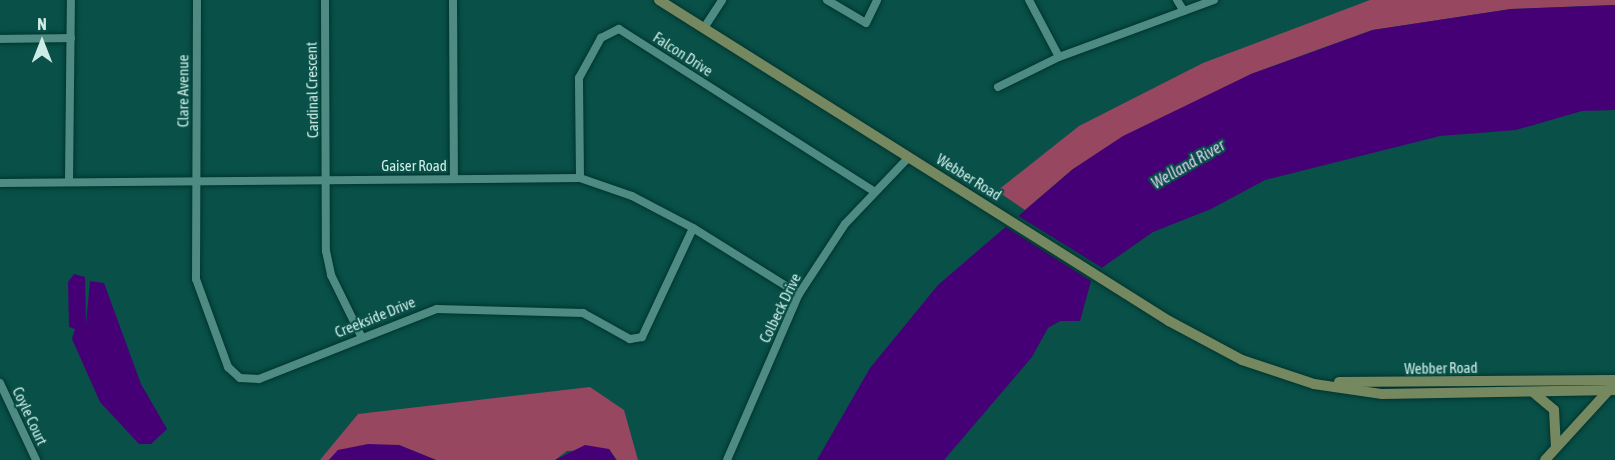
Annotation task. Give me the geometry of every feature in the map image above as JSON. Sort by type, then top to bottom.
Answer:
[{"type":"main road","name":"Webber Road","points":[[659,0],[1110,284],[1216,348],[1268,370],[1321,386],[1382,394],[1612,390]]},
{"type":"main road","name":"Webber Road","points":[[1268,370],[1374,384],[1615,380]]},
{"type":"main road","points":[[1545,460],[1556,445],[1612,390]]},
{"type":"main road","points":[[1527,392],[1543,397],[1554,410],[1556,445]]},
{"type":"street","points":[[69,182],[71,0]]},
{"type":"street","name":"Clare Avenue","points":[[196,181],[197,0]]},
{"type":"street","name":"Cardinal Crescent","points":[[325,0],[328,264],[362,338]]},
{"type":"street","points":[[453,0],[454,179]]},
{"type":"street","points":[[704,28],[722,0]]},
{"type":"street","points":[[827,0],[866,23],[877,0]]},
{"type":"street","points":[[1029,0],[1059,57]]},
{"type":"street","points":[[1177,0],[1184,11]]},
{"type":"street","points":[[998,87],[1059,57],[1214,0]]},
{"type":"street","name":"Falcon Drive","points":[[580,178],[579,78],[601,38],[619,29],[873,191]]},
{"type":"street","points":[[0,39],[71,38]]},
{"type":"street","name":"Colbeck Drive","points":[[727,460],[799,294],[873,191],[909,157]]},
{"type":"street","name":"Gaiser Road","points":[[0,183],[580,178],[632,196],[693,228],[799,294]]},
{"type":"street","name":"Creekside Drive","points":[[196,181],[196,279],[234,374],[259,379],[437,309],[584,313],[630,339],[642,338],[693,228]]},
{"type":"street","name":"Coyle Court","points":[[0,383],[36,460]]},
{"type":"shaded area","points":[[1370,0],[1615,0],[1615,5],[1511,9],[1372,30],[1251,74],[1073,169],[1025,210],[997,191],[1079,126],[1203,63]]},
{"type":"shaded area","points":[[590,387],[624,410],[638,460],[617,460],[609,449],[567,451],[555,460],[436,460],[399,445],[338,450],[329,460],[320,460],[358,414]]},
{"type":"water","name":"Welland River","points":[[1615,5],[1615,110],[1582,111],[1516,130],[1440,136],[1265,180],[1211,209],[1153,232],[1093,274],[1080,321],[1060,321],[1048,328],[1032,357],[944,460],[817,460],[870,368],[938,285],[1073,169],[1123,136],[1251,74],[1373,30],[1511,9]]},
{"type":"water","points":[[74,274],[85,277],[86,324],[90,281],[104,283],[141,384],[167,429],[151,444],[139,444],[100,402],[72,339],[75,329],[69,327],[68,282]]},
{"type":"water","points":[[368,444],[399,445],[436,460],[329,460],[338,450]]},
{"type":"water","points":[[585,445],[609,449],[616,460],[555,460]]},
{"type":"pier","points":[[1015,214],[1104,269],[1093,282],[1003,225]]}]
